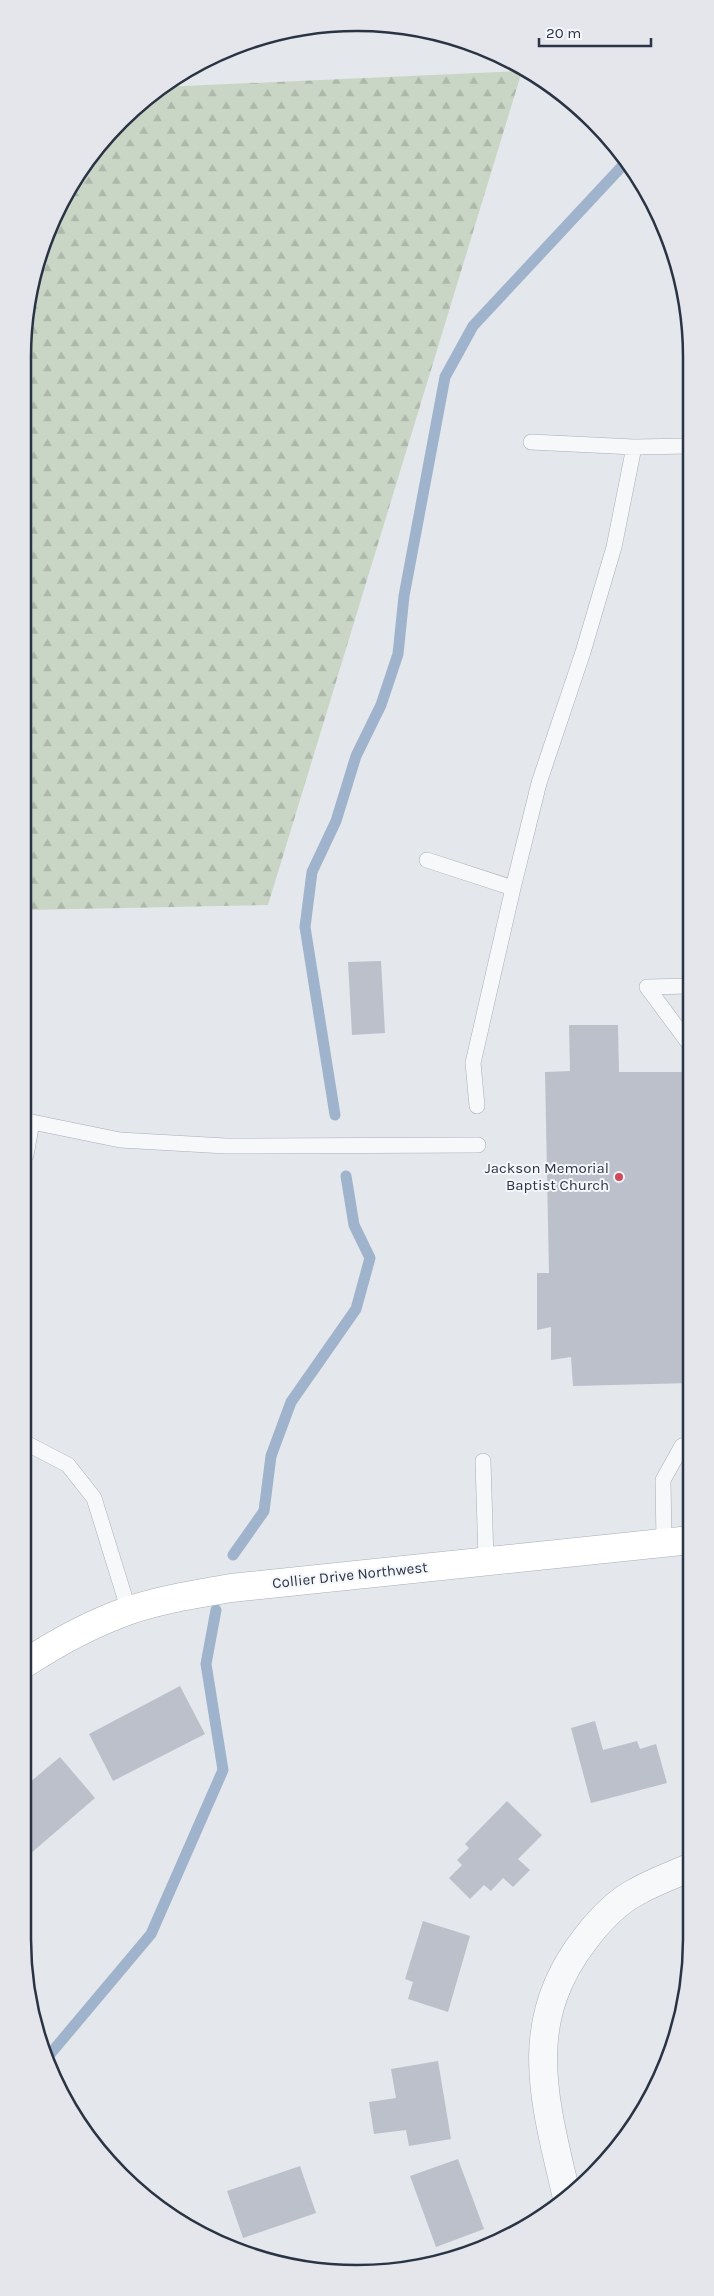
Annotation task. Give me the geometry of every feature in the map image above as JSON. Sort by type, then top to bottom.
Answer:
[{"type":"main road","name":"Collier Drive Northwest","points":[[31,1659],[44,1651],[129,1611],[178,1597],[231,1588],[683,1541]]},
{"type":"street","points":[[565,2189],[545,2102],[542,2041],[552,1996],[573,1955],[599,1921],[634,1892],[683,1871]]},
{"type":"lane","points":[[531,442],[634,447],[683,446]]},
{"type":"lane","points":[[477,1106],[474,1062],[539,783],[583,652],[614,547],[634,447]]},
{"type":"lane","points":[[427,860],[514,888]]},
{"type":"lane","points":[[683,986],[647,987],[683,1036]]},
{"type":"lane","points":[[31,1128],[32,1122],[120,1140],[226,1146],[478,1145]]},
{"type":"lane","points":[[31,1446],[68,1465],[94,1498],[129,1611]]},
{"type":"lane","points":[[664,1542],[663,1480],[683,1446]]},
{"type":"lane","points":[[483,1462],[486,1560]]},
{"type":"green space","points":[[513,71],[521,75],[268,905],[31,910],[31,357],[34,314],[42,273],[56,232],[86,176],[112,142],[142,112],[176,86]]},
{"type":"building","points":[[381,961],[385,1033],[352,1035],[348,962]]},
{"type":"building","name":"Jackson Memorial Baptist Church","points":[[569,1025],[618,1025],[619,1072],[683,1073],[683,1383],[573,1386],[571,1357],[551,1360],[551,1327],[537,1330],[537,1273],[549,1273],[545,1072],[570,1071]]},
{"type":"building","points":[[180,1686],[205,1734],[113,1781],[89,1734]]},
{"type":"building","points":[[595,1721],[603,1750],[637,1741],[640,1749],[656,1744],[667,1783],[591,1803],[571,1728]]},
{"type":"building","points":[[60,1757],[95,1798],[31,1853],[31,1781]]},
{"type":"building","points":[[507,1801],[542,1835],[518,1859],[530,1870],[513,1887],[503,1878],[491,1891],[484,1885],[470,1899],[449,1878],[462,1865],[457,1860],[469,1848],[465,1844]]},
{"type":"building","points":[[423,1921],[470,1936],[448,2012],[408,1999],[413,1982],[405,1979]]},
{"type":"building","points":[[438,2061],[451,2139],[409,2146],[406,2130],[374,2134],[369,2102],[396,2098],[391,2069]]},
{"type":"building","points":[[458,2159],[484,2229],[436,2247],[410,2176]]},
{"type":"building","points":[[300,2166],[316,2213],[243,2238],[227,2191]]},
{"type":"waterway","points":[[335,1115],[305,927],[312,872],[336,821],[356,756],[381,705],[398,654],[404,596],[445,377],[473,326],[621,167]]},
{"type":"waterway","points":[[233,1555],[264,1511],[271,1456],[291,1402],[356,1309],[370,1258],[354,1225],[346,1176]]},
{"type":"waterway","points":[[52,2052],[151,1934],[223,1770],[206,1664],[216,1610]]},
{"type":"place","name":"Jackson Memorial Baptist Church","points":[[619,1177]]}]
